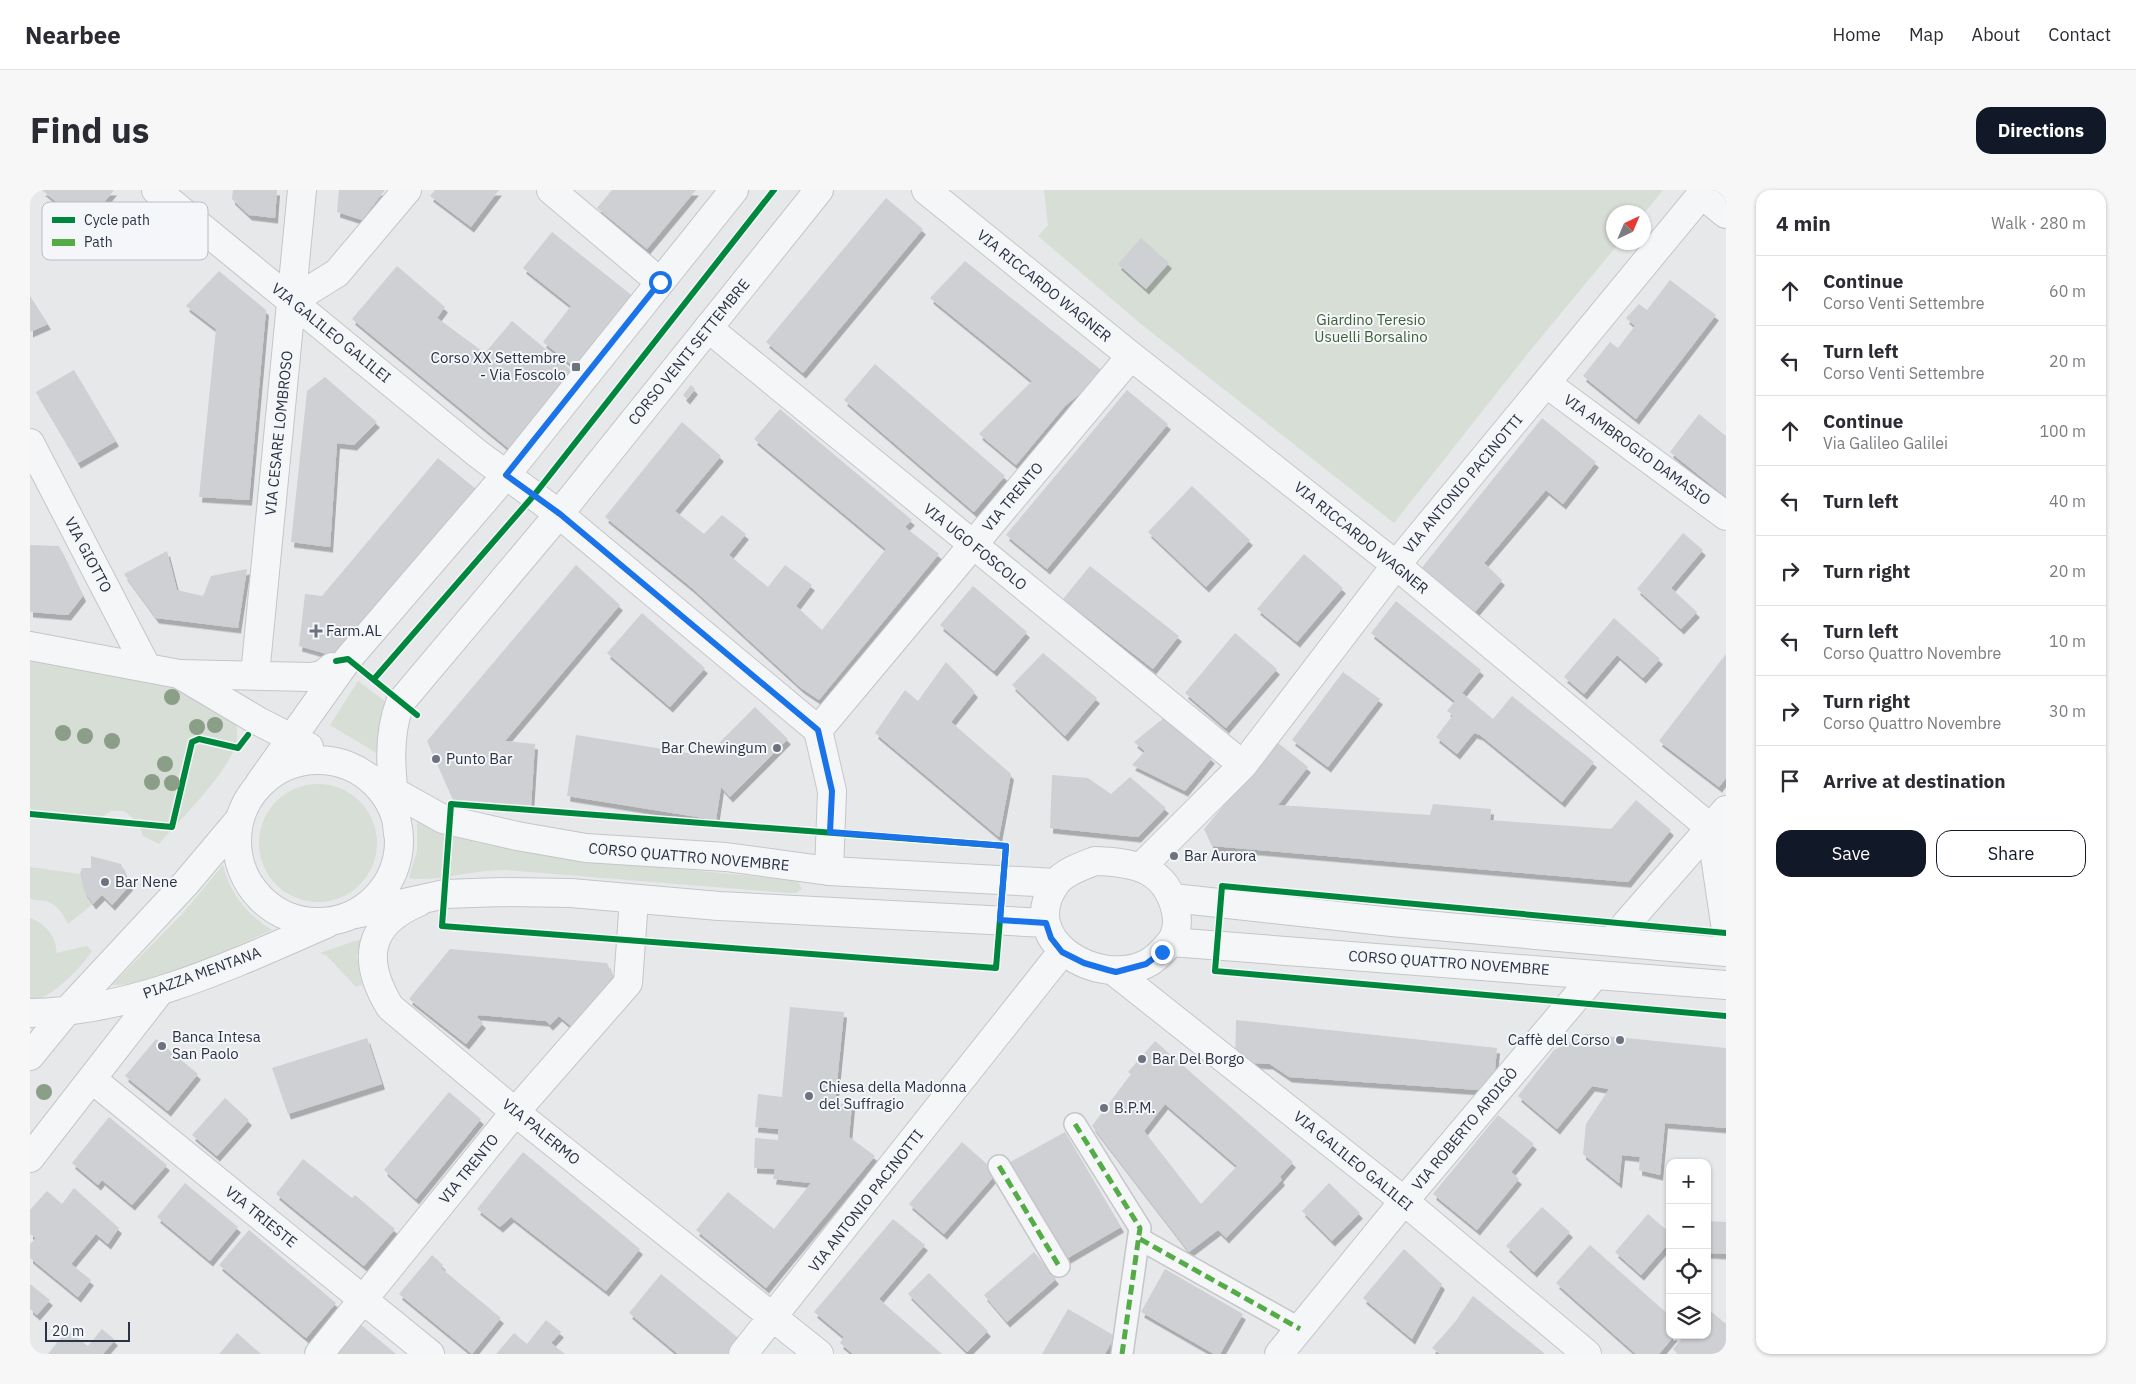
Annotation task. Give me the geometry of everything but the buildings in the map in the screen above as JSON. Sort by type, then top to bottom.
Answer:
[{"type":"street","name":"VIA GALILEO GALILEI","points":[[156,190],[171,202]]},
{"type":"street","name":"VIA CESARE LOMBROSO","points":[[255,675],[302,190]]},
{"type":"street","points":[[292,300],[337,273],[408,190]]},
{"type":"street","points":[[551,190],[660,282]]},
{"type":"street","points":[[734,190],[506,475],[340,669],[245,804],[236,836],[239,861],[244,876],[258,897],[276,911],[297,920],[319,922],[445,894],[501,892],[571,893],[634,900],[1046,923]]},
{"type":"street","name":"CORSO VENTI SETTEMBRE","points":[[398,834],[392,739],[400,703],[560,514],[819,190]]},
{"type":"street","name":"VIA RICCARDO WAGNER","points":[[926,190],[1721,827]]},
{"type":"street","points":[[1703,192],[1726,214]]},
{"type":"street","name":"VIA ANTONIO PACINOTTI","points":[[1141,867],[1243,765],[1396,565],[1547,384],[1703,192]]},
{"type":"street","name":"VIA GALILEO GALILEI","points":[[208,232],[506,475]]},
{"type":"street","name":"VIA UGO FOSCOLO","points":[[708,328],[1243,765]]},
{"type":"street","name":"VIA TRENTO","points":[[818,730],[1131,356]]},
{"type":"street","name":"VIA AMBROGIO DAMASIO","points":[[1547,384],[1726,516]]},
{"type":"street","name":"VIA GIOTTO","points":[[30,443],[146,666]]},
{"type":"street","points":[[506,475],[560,514],[818,730],[832,791],[830,871]]},
{"type":"street","points":[[30,646],[146,666],[179,674],[314,677],[322,675],[332,667],[340,669]]},
{"type":"street","points":[[179,674],[292,738],[355,770],[387,799],[396,819],[398,834],[398,856],[391,877],[373,901],[344,917]]},
{"type":"street","points":[[259,784],[279,769],[294,763],[319,760],[355,770]]},
{"type":"street","name":"CORSO QUATTRO NOVEMBRE","points":[[355,770],[443,818],[517,836],[586,848],[726,857],[830,871],[1056,883]]},
{"type":"street","points":[[30,1056],[66,1012],[186,883],[239,820]]},
{"type":"street","points":[[1721,827],[1726,930]]},
{"type":"street","points":[[1613,941],[1626,924],[1721,827]]},
{"type":"street","points":[[1095,861],[1122,861],[1141,867],[1160,878],[1173,898],[1178,924],[1171,942],[1146,964],[1116,972],[1084,963],[1062,952],[1051,938],[1046,923],[1046,904],[1056,883],[1074,869],[1095,861]]},
{"type":"street","name":"VIA PALERMO","points":[[445,894],[408,907],[394,915],[381,928],[376,938],[372,951],[373,973],[390,1007],[515,1112],[819,1354]]},
{"type":"street","points":[[1173,898],[1392,922],[1726,952]]},
{"type":"street","name":"VIA TRENTO","points":[[319,1354],[515,1112],[628,984],[634,900]]},
{"type":"street","name":"PIAZZA MENTANA","points":[[30,1013],[66,1012],[160,991],[262,952],[344,917]]},
{"type":"street","name":"CORSO QUATTRO NOVEMBRE","points":[[1171,942],[1726,985]]},
{"type":"street","name":"VIA ANTONIO PACINOTTI","points":[[744,1354],[1062,952]]},
{"type":"street","name":"VIA GALILEO GALILEI","points":[[1116,972],[1404,1202],[1587,1354]]},
{"type":"street","name":"VIA ROBERTO ARDIGÒ","points":[[1279,1354],[1595,975]]},
{"type":"street","points":[[30,1158],[93,1080],[160,991]]},
{"type":"street","name":"VIA TRIESTE","points":[[93,1080],[430,1354]]},
{"type":"street","points":[[1075,1124],[1140,1228],[1140,1239],[1122,1354]]},
{"type":"street","points":[[999,1166],[1059,1266]]},
{"type":"street","points":[[1140,1239],[1300,1329]]},
{"type":"green space","name":"Giardino Teresio Usuelli Borsalino","points":[[1044,190],[1663,190],[1651,205],[1606,205],[1606,250],[1613,250],[1529,352],[1394,523],[1141,324],[1038,236],[1048,225]]},
{"type":"green space","points":[[30,654],[179,678],[233,714],[237,740],[233,752],[204,794],[159,844],[143,836],[138,822],[124,811],[111,811],[100,818],[30,811]]},
{"type":"green space","points":[[358,681],[386,702],[380,755],[330,725]]},
{"type":"green space","points":[[318,784],[341,788],[360,801],[373,820],[377,843],[373,866],[360,885],[341,898],[318,902],[295,898],[276,885],[263,866],[259,843],[263,820],[276,801],[295,788]]},
{"type":"green space","points":[[417,822],[480,843],[558,857],[793,880],[798,881],[802,889],[796,893],[789,893],[506,870],[483,871],[427,879],[409,878],[417,851]]},
{"type":"green space","points":[[223,865],[230,884],[240,902],[272,930],[174,973],[133,983],[112,985],[183,913]]},
{"type":"green space","points":[[30,867],[80,874],[84,891],[93,904],[68,924],[62,913],[53,904],[30,898]]},
{"type":"green space","points":[[30,918],[40,923],[49,931],[55,942],[56,953],[87,946],[92,951],[73,974],[56,989],[47,995],[30,1001]]},
{"type":"green space","points":[[361,939],[357,957],[362,985],[356,987],[327,956],[320,953]]},
{"type":"marked path","points":[[1075,1124],[1140,1228],[1122,1354]]},
{"type":"marked path","points":[[999,1166],[1059,1266]]},
{"type":"marked path","points":[[1140,1239],[1300,1329]]},
{"type":"cycle path","points":[[374,679],[535,494],[774,190]]},
{"type":"cycle path","points":[[336,661],[348,659],[417,715]]},
{"type":"cycle path","points":[[30,814],[172,827],[192,742],[199,739],[238,748],[248,735]]},
{"type":"cycle path","points":[[451,804],[1006,846],[996,968],[442,926],[451,804]]},
{"type":"cycle path","points":[[1726,933],[1222,886],[1215,971],[1726,1016]]},
{"type":"place","name":"Corso XX Settembre - Via Foscolo","points":[[576,367]]},
{"type":"place","name":"Farm.AL","points":[[316,631]]},
{"type":"place","name":"Bar Chewingum","points":[[777,748]]},
{"type":"place","name":"Punto Bar","points":[[436,759]]},
{"type":"place","name":"Bar Aurora","points":[[1174,856]]},
{"type":"place","name":"Bar Nene","points":[[105,882]]},
{"type":"place","name":"Caffè del Corso","points":[[1620,1040]]},
{"type":"place","name":"Banca Intesa San Paolo","points":[[162,1046]]},
{"type":"place","name":"Bar Del Borgo","points":[[1142,1059]]},
{"type":"place","name":"Chiesa della Madonna del Suffragio","points":[[809,1096]]},
{"type":"place","name":"B.P.M.","points":[[1104,1108]]},
{"type":"route","points":[[660,282],[506,475],[535,494],[560,514],[818,730],[832,791],[830,832],[1006,846],[1000,920],[1046,923],[1051,938],[1062,952],[1084,963],[1116,972],[1146,964],[1162,952]]}]
